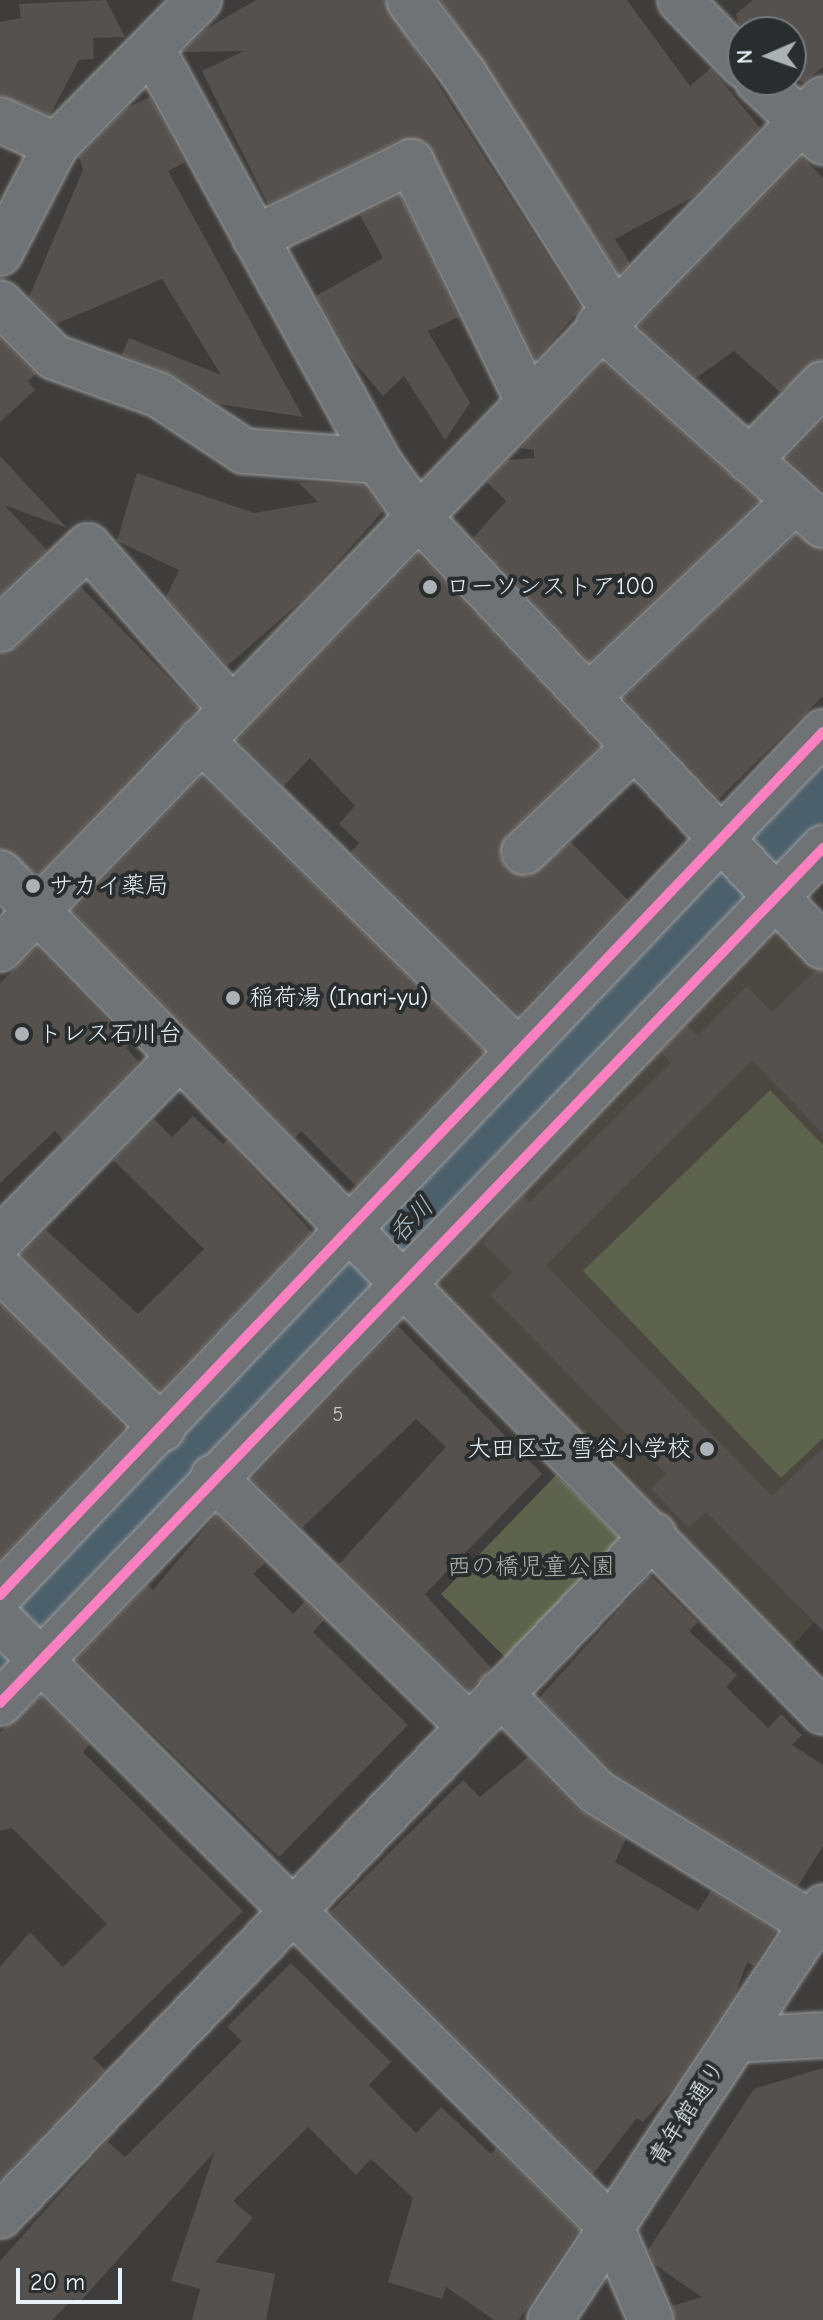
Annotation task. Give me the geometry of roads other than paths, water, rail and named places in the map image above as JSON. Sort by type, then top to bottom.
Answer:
[{"type":"street","points":[[409,0],[464,74],[606,318],[749,460],[809,513],[588,697]]},
{"type":"street","points":[[680,0],[727,48]]},
{"type":"street","points":[[0,253],[56,145],[153,51],[188,5]]},
{"type":"street","points":[[153,51],[378,461],[416,514],[823,947]]},
{"type":"street","points":[[0,949],[606,318],[814,120],[780,96]]},
{"type":"street","points":[[0,120],[56,145]]},
{"type":"street","points":[[255,238],[411,162],[527,399]]},
{"type":"street","points":[[0,303],[54,357],[159,395],[244,451],[378,461]]},
{"type":"street","points":[[749,460],[823,384]]},
{"type":"street","points":[[0,629],[88,546],[231,708]]},
{"type":"street","points":[[0,1595],[354,1233],[517,1049],[723,842],[823,732]]},
{"type":"street","points":[[201,740],[517,1049]]},
{"type":"street","points":[[524,852],[635,747]]},
{"type":"street","points":[[0,1703],[23,1644],[213,1477],[397,1276],[772,895],[823,848]]},
{"type":"street","points":[[0,873],[654,1535],[823,1712]]},
{"type":"street","points":[[0,1240],[180,1056]]},
{"type":"street","points":[[0,1269],[163,1429]]},
{"type":"street","points":[[213,1477],[469,1726]]},
{"type":"street","points":[[0,2216],[292,1907],[654,1535]]},
{"type":"street","points":[[23,1644],[292,1907],[611,2227],[651,2320]]},
{"type":"street","points":[[500,1693],[597,1792],[818,1915]]},
{"type":"street","name":"青年館通り","points":[[550,2320],[818,1915]]},
{"type":"street","points":[[735,2040],[823,2035]]},
{"type":"water","name":"呑川","points":[[823,755],[823,822],[0,1679],[0,1622]]},
{"type":"place","name":"ローソンストア100","points":[[430,587]]},
{"type":"place","name":"サカイ薬局","points":[[33,886]]},
{"type":"place","name":"稲荷湯 (Inari-yu)","points":[[233,998]]},
{"type":"place","name":"トレス石川台","points":[[22,1034]]},
{"type":"place","name":"大田区立 雪谷小学校","points":[[707,1449]]},
{"type":"park label","name":"西の橋児童公園","points":[[531,1567]]}]
